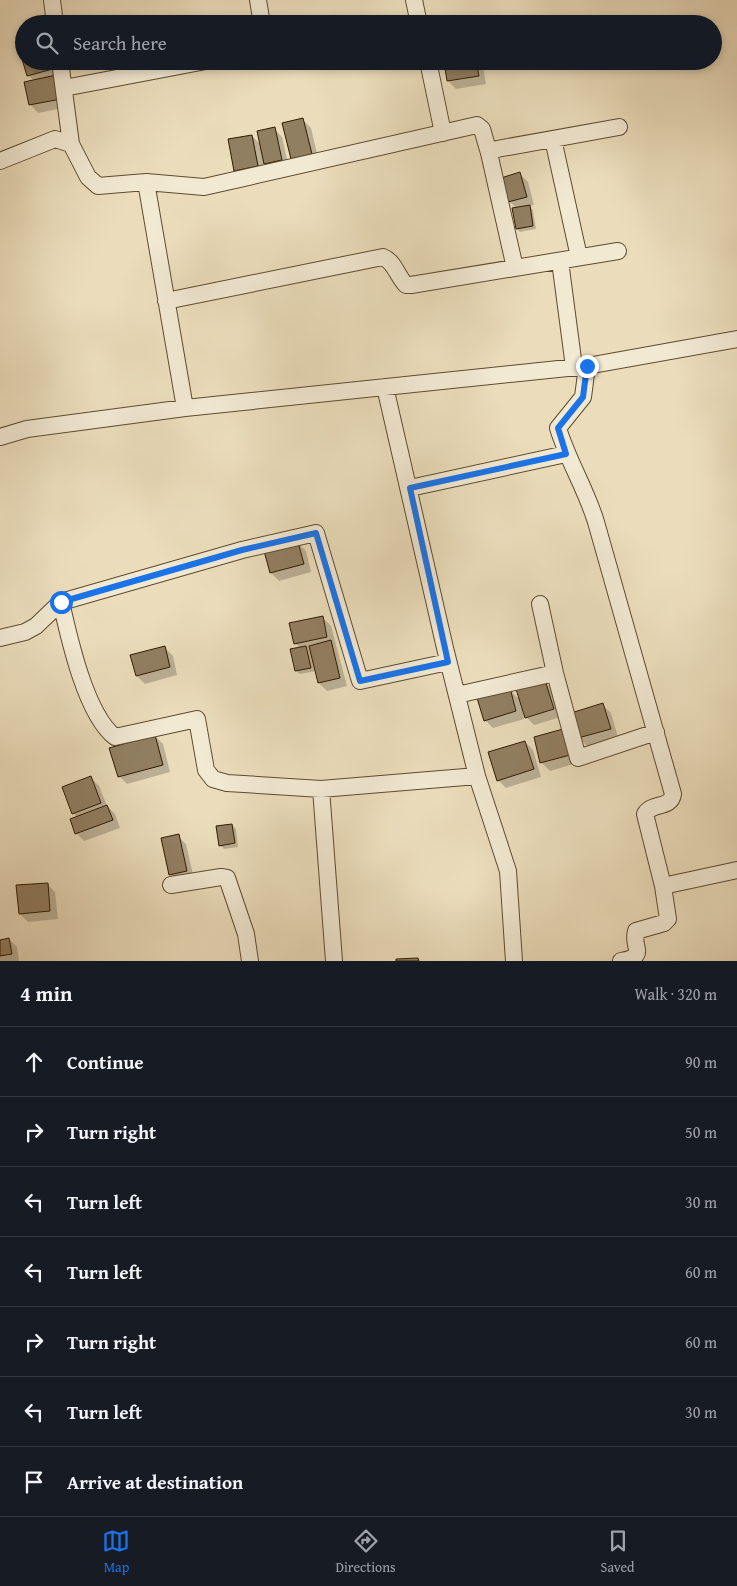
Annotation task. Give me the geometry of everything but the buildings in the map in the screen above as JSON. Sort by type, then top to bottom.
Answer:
[{"type":"street","points":[[52,0],[54,15]]},
{"type":"street","points":[[258,0],[260,15]]},
{"type":"street","points":[[414,0],[417,15]]},
{"type":"street","points":[[61,70],[71,144],[92,183],[98,186],[146,182],[204,187],[477,124],[482,129],[489,153],[515,268]]},
{"type":"street","points":[[64,88],[159,70]]},
{"type":"street","points":[[430,70],[443,133]]},
{"type":"street","points":[[489,153],[497,149],[619,127]]},
{"type":"street","points":[[0,161],[55,139],[71,144]]},
{"type":"street","points":[[553,139],[579,258]]},
{"type":"street","points":[[146,182],[185,408]]},
{"type":"street","points":[[166,301],[383,257],[391,263],[406,285],[618,251]]},
{"type":"street","points":[[560,261],[580,366],[583,397],[558,428],[566,454],[590,504],[673,794],[668,803],[651,808],[645,814],[663,886],[668,919],[636,931],[638,950],[636,955],[633,959],[621,961]]},
{"type":"street","points":[[0,437],[27,429],[185,408],[580,366],[737,339]]},
{"type":"street","points":[[384,387],[410,488],[448,662],[477,776],[508,871],[514,961]]},
{"type":"street","points":[[410,488],[566,454]]},
{"type":"street","points":[[0,638],[25,632],[36,626],[61,602],[242,550],[316,533],[360,681],[448,662]]},
{"type":"street","points":[[61,602],[67,628],[94,713],[105,729],[115,737],[197,718],[206,770],[213,779],[227,783],[321,788],[477,776]]},
{"type":"street","points":[[540,604],[555,673],[578,758],[656,732]]},
{"type":"street","points":[[457,695],[555,673]]},
{"type":"street","points":[[321,788],[334,961]]},
{"type":"street","points":[[663,886],[737,870]]},
{"type":"street","points":[[172,885],[221,877],[227,878],[246,934],[250,961]]},
{"type":"route","points":[[61,602],[242,550],[316,533],[360,681],[448,662],[410,488],[566,454],[558,428],[583,397],[587,366]]}]
